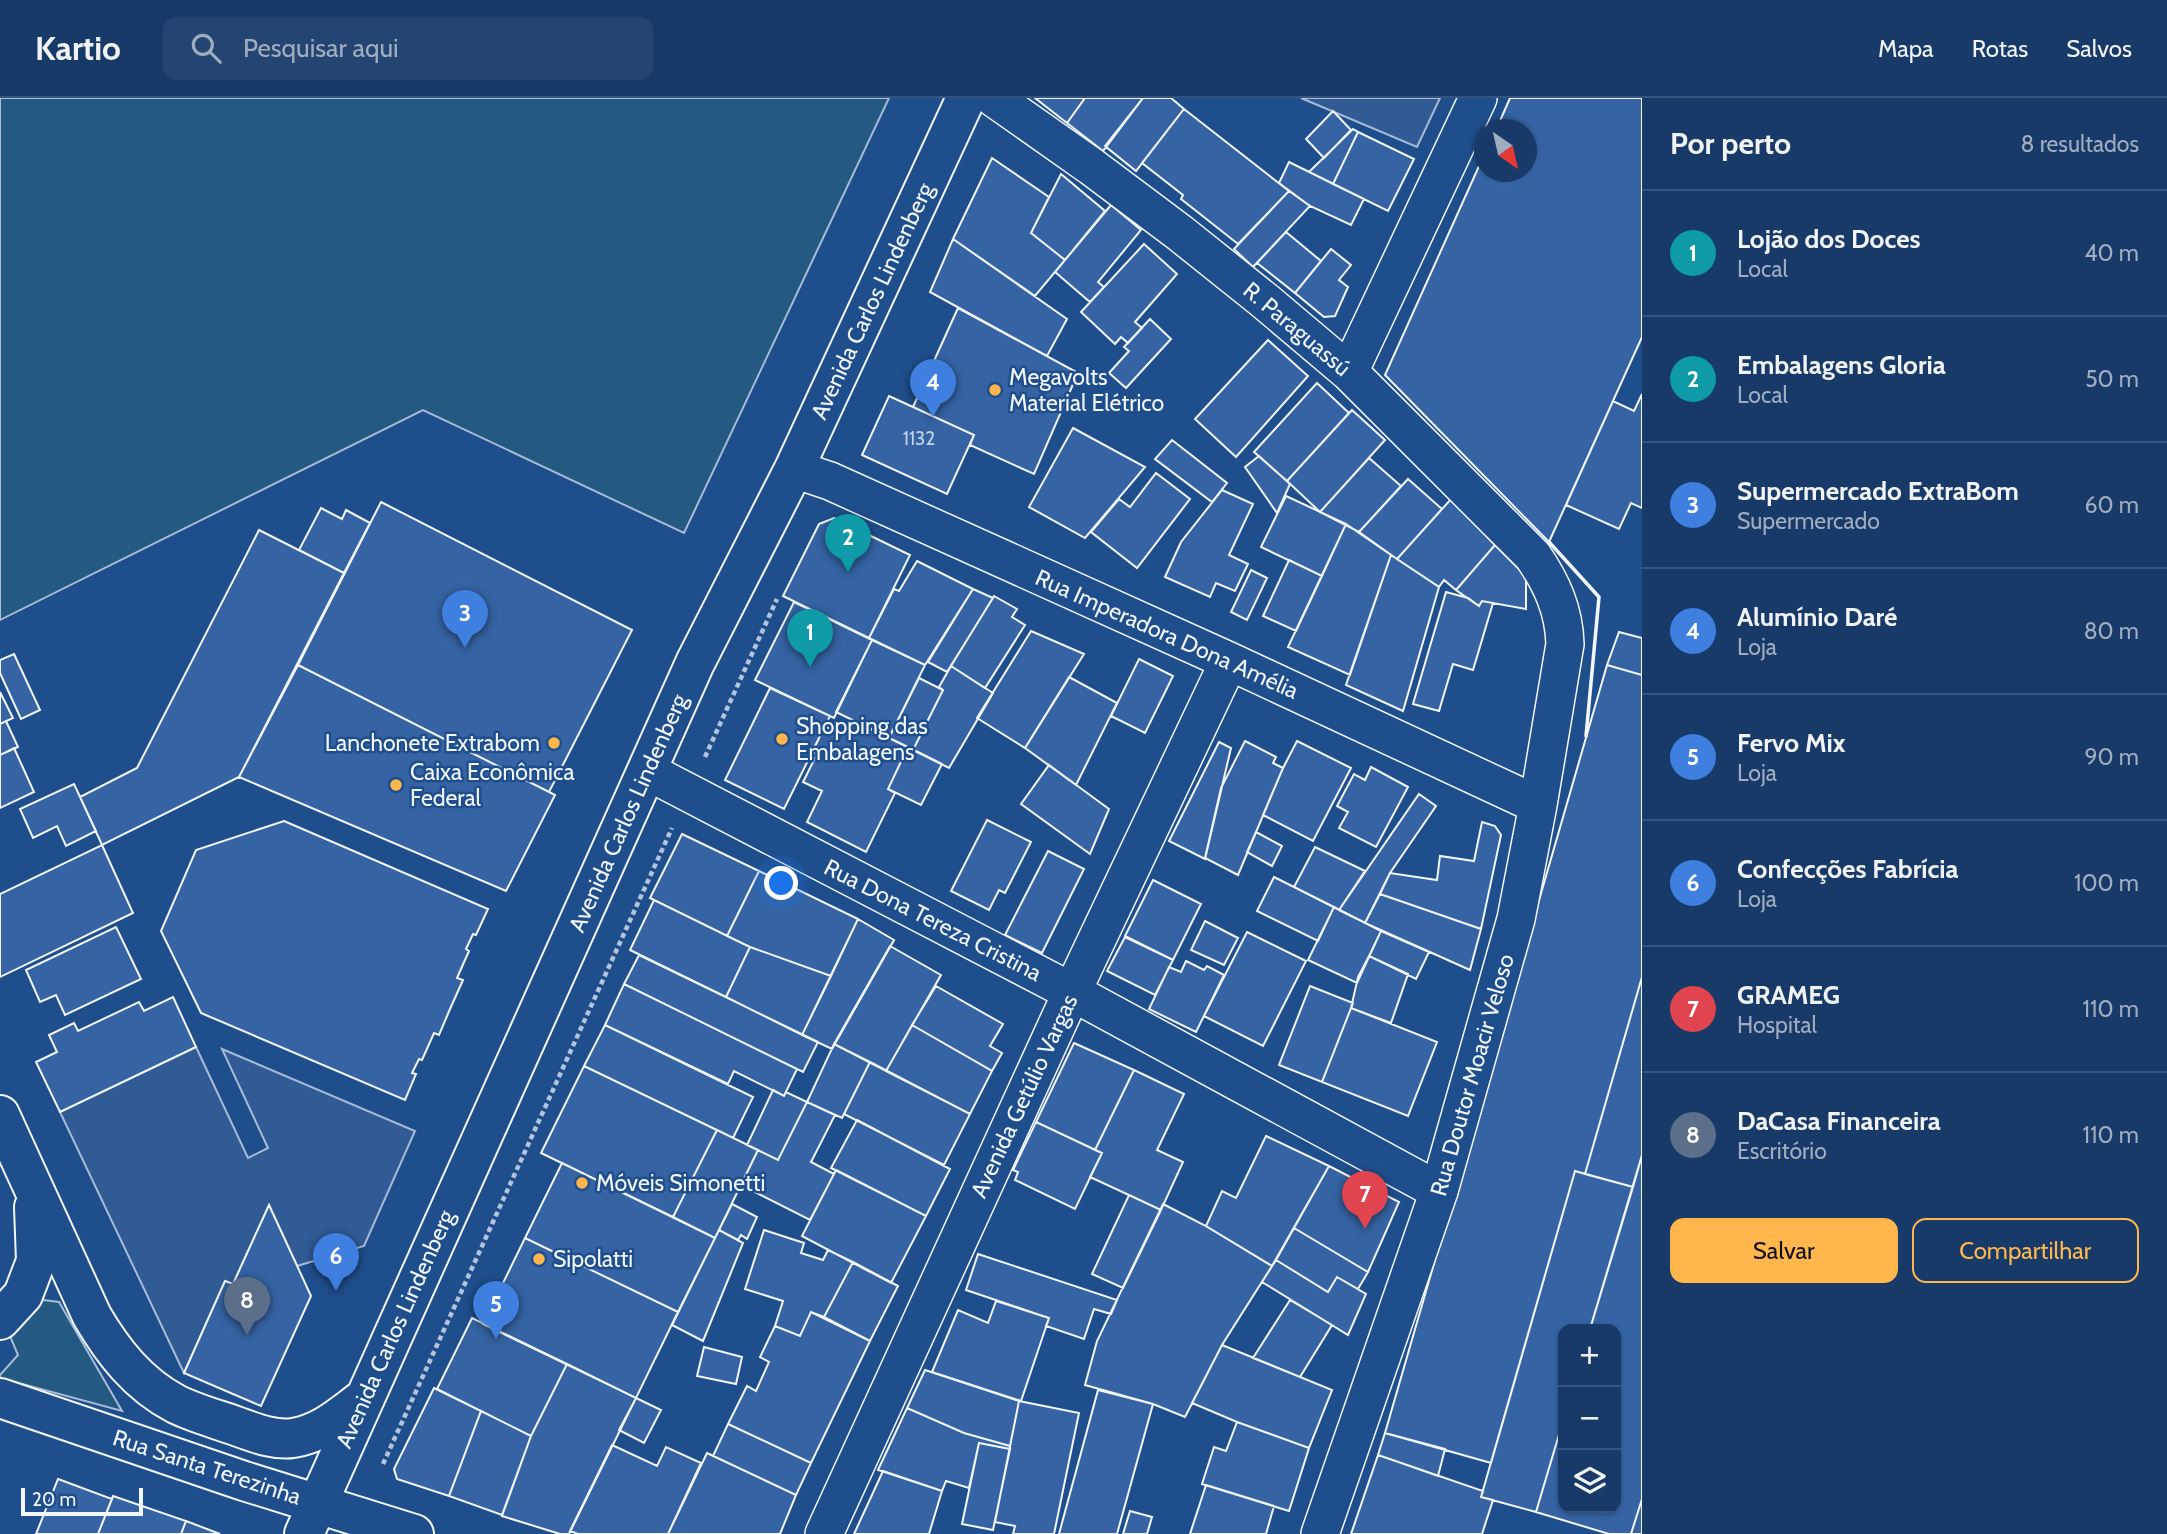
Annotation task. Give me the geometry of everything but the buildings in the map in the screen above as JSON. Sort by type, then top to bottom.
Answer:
[{"type":"main road","name":"Avenida Carlos Lindenberg","points":[[311,1518],[721,609],[794,469],[966,98]]},
{"type":"main road","points":[[0,1115],[92,1316],[120,1359],[156,1392],[177,1405],[261,1435],[291,1438],[324,1429],[364,1398]]},
{"type":"main road","points":[[0,1320],[23,1295],[36,1261],[33,1187]]},
{"type":"main road","name":"Rua Santa Terezinha","points":[[0,1398],[243,1481],[311,1518],[414,1534]]},
{"type":"street","name":"R. Paraguassú","points":[[994,98],[1180,233],[1349,372],[1533,556],[1548,578],[1559,603]]},
{"type":"street","points":[[1349,372],[1478,98]]},
{"type":"street","name":"Rua Imperadora Dona Amélia","points":[[794,469],[830,481],[1229,661],[1538,805]]},
{"type":"street","name":"Rua Doutor Moacir Veloso","points":[[1321,1534],[1439,1191],[1516,919],[1565,644],[1559,603]]},
{"type":"street","name":"Avenida Getúlio Vargas","points":[[824,1534],[1072,992],[1229,661]]},
{"type":"street","name":"Rua Dona Tereza Cristina","points":[[647,771],[1072,992],[1439,1191]]},
{"type":"shaded area","points":[[0,98],[889,98],[684,533],[423,410],[0,620]]},
{"type":"shaded area","points":[[1301,98],[1440,98],[1417,147]]},
{"type":"shaded area","points":[[196,1047],[248,1158],[268,1148],[222,1049],[415,1131],[364,1246],[297,1266],[269,1206],[233,1284],[225,1281],[184,1373],[60,1112]]},
{"type":"shaded area","points":[[35,1299],[59,1302],[122,1411],[0,1378],[18,1355],[7,1329]]},
{"type":"wall","points":[[1549,542],[1599,597],[1586,736]]},
{"type":"place","name":"Megavolts Material Elétrico","points":[[995,390]]},
{"type":"place","name":"Alumínio Daré","points":[[933,417]]},
{"type":"place","name":"Embalagens Gloria","points":[[848,572]]},
{"type":"place","name":"Supermercado ExtraBom","points":[[465,648]]},
{"type":"place","name":"Lojão dos Doces","points":[[810,667]]},
{"type":"place","name":"Shopping das Embalagens","points":[[782,739]]},
{"type":"place","name":"Lanchonete Extrabom","points":[[554,743]]},
{"type":"place","name":"Caixa Econômica Federal","points":[[396,785]]},
{"type":"place","name":"Móveis Simonetti","points":[[582,1183]]},
{"type":"place","name":"GRAMEG","points":[[1365,1229]]},
{"type":"place","name":"Sipolatti","points":[[539,1259]]},
{"type":"place","name":"Confecções Fabrícia","points":[[336,1291]]},
{"type":"place","name":"DaCasa Financeira","points":[[247,1335]]},
{"type":"place","name":"Fervo Mix","points":[[496,1339]]}]
